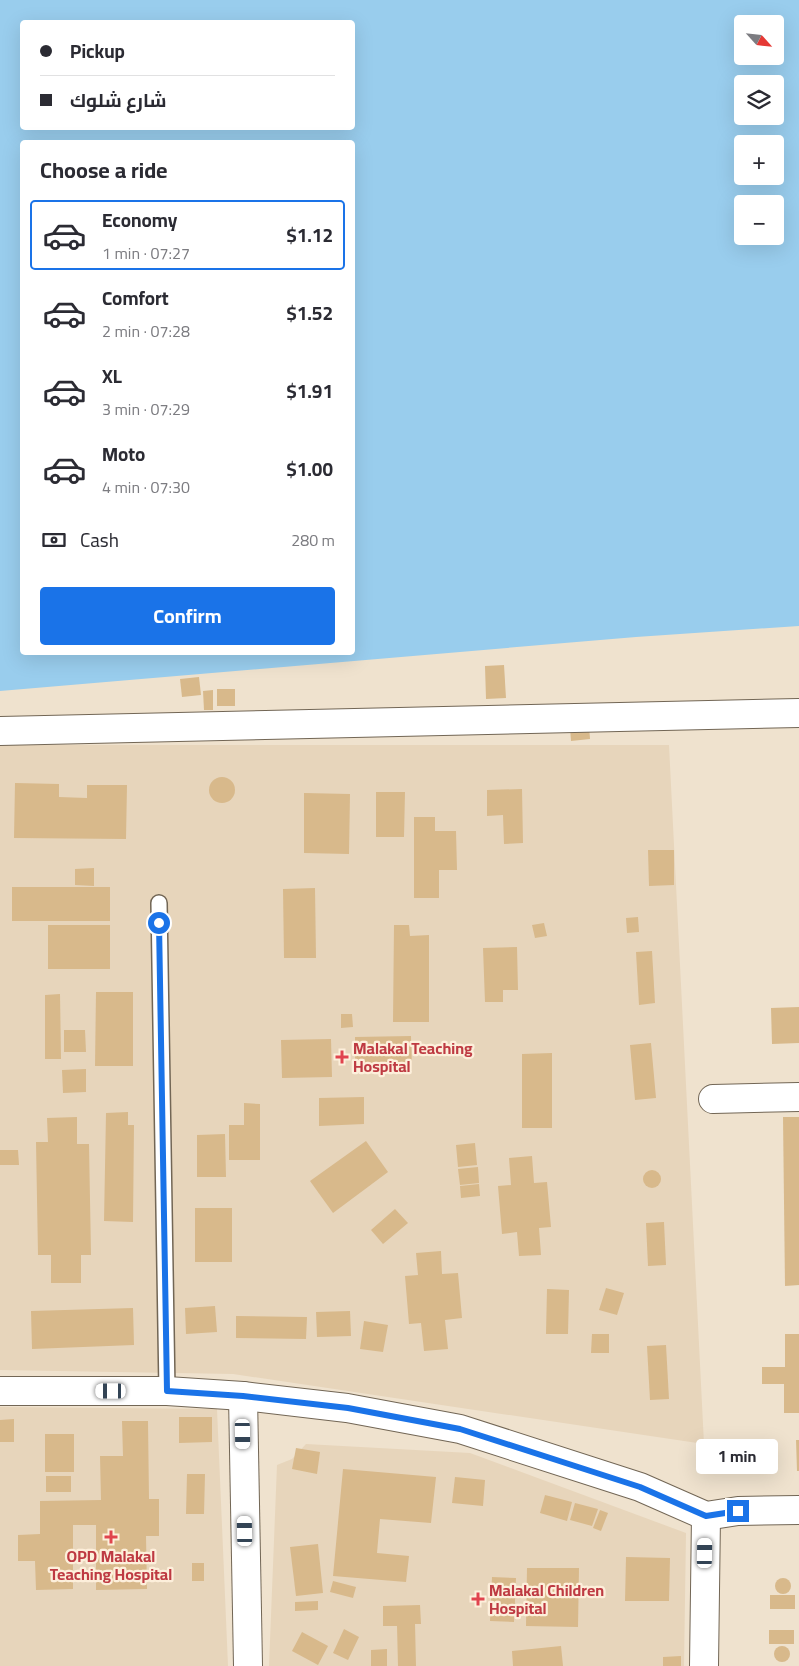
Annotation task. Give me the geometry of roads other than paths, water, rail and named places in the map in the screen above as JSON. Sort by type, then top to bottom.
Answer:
[{"type":"street","points":[[0,731],[799,713]]},
{"type":"street","points":[[713,1099],[799,1097]]},
{"type":"street","points":[[0,1391],[167,1391],[243,1396],[348,1408],[460,1429],[640,1487],[706,1516],[738,1511],[799,1510]]},
{"type":"street","points":[[243,1396],[248,1666]]},
{"type":"street","points":[[704,1666],[706,1516]]},
{"type":"lane","points":[[159,903],[167,1391]]},
{"type":"water","points":[[0,0],[799,0],[799,626],[636,637],[0,691]]},
{"type":"place","name":"Malakal Teaching Hospital","points":[[342,1057]]},
{"type":"place","name":"OPD Malakal Teaching Hospital","points":[[111,1537]]},
{"type":"place","name":"Malakal Children Hospital","points":[[478,1599]]}]
